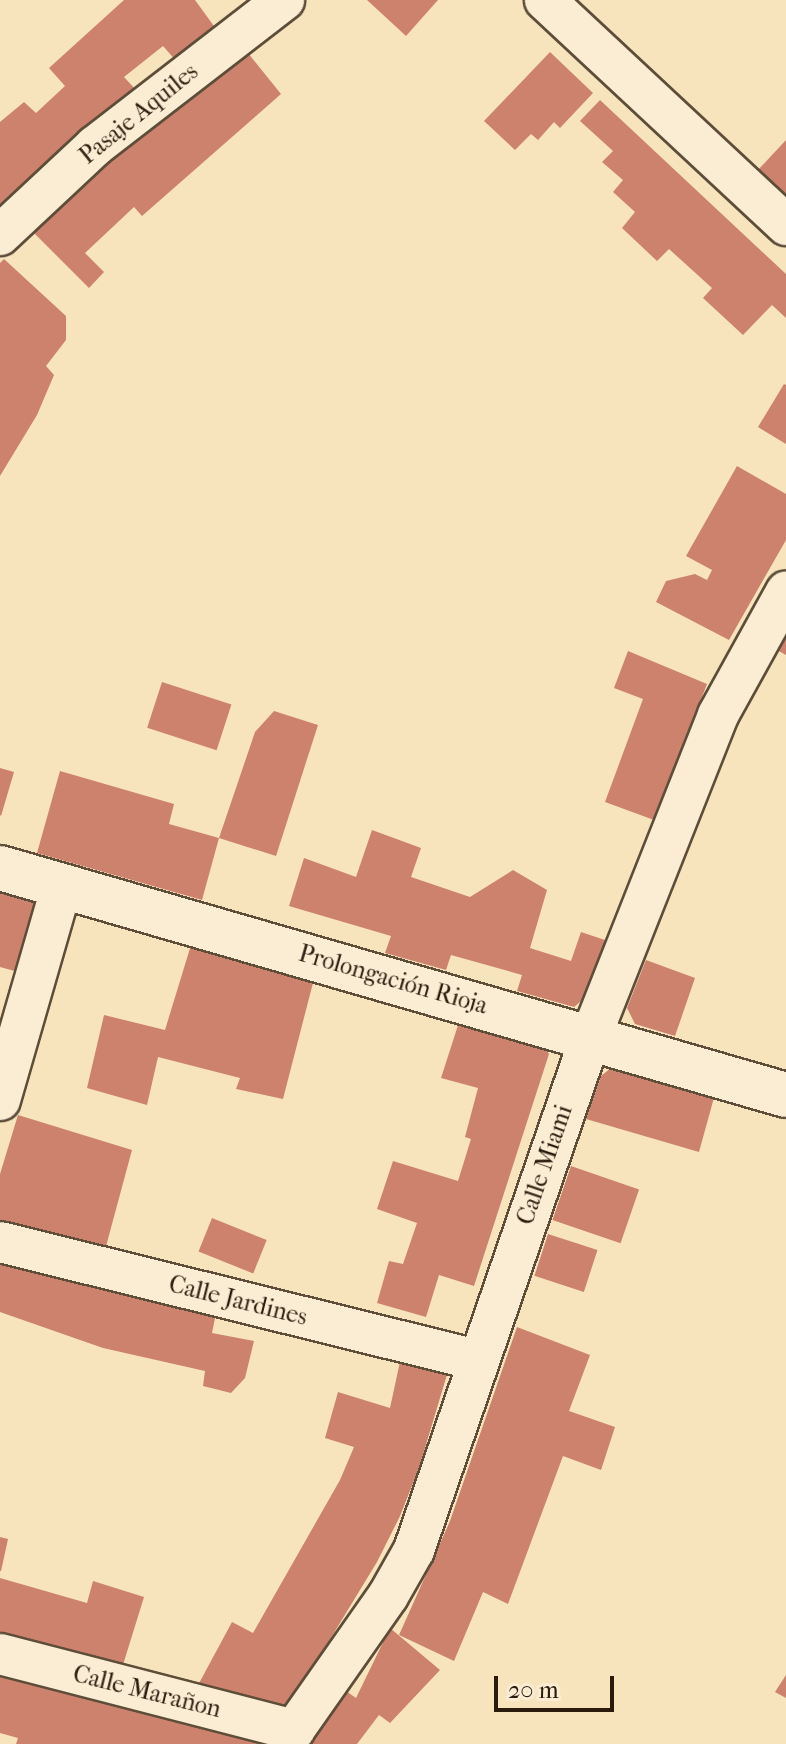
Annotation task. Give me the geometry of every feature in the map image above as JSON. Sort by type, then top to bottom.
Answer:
[{"type":"street","name":"Pasaje Aquiles","points":[[0,235],[95,146],[284,0]]},
{"type":"street","points":[[545,0],[786,225]]},
{"type":"street","name":"Calle Miami","points":[[294,1730],[388,1596],[414,1550],[591,1036],[718,715],[786,592]]},
{"type":"street","name":"Prolongación Rioja","points":[[0,868],[591,1036],[786,1095]]},
{"type":"street","points":[[0,1100],[62,885]]},
{"type":"street","name":"Calle Jardines","points":[[0,1242],[477,1360]]},
{"type":"street","name":"Calle Marañon","points":[[0,1654],[294,1730]]},
{"type":"building","points":[[124,0],[195,0],[219,33],[178,63],[163,46],[124,77],[138,92],[0,210],[0,122],[24,102],[36,113],[65,86],[49,68]]},
{"type":"building","points":[[367,0],[438,0],[406,36]]},
{"type":"building","points":[[550,52],[593,93],[560,128],[554,122],[538,140],[531,134],[515,150],[484,121]]},
{"type":"building","points":[[248,53],[281,94],[142,216],[134,207],[85,253],[104,272],[89,288],[33,232],[98,170]]},
{"type":"building","points":[[600,100],[786,274],[786,318],[772,305],[743,335],[703,298],[712,288],[669,249],[657,261],[622,228],[635,212],[613,192],[623,180],[602,162],[613,151],[580,121]]},
{"type":"building","points":[[786,140],[786,197],[757,171]]},
{"type":"building","points":[[4,259],[66,316],[66,340],[46,366],[54,375],[37,415],[0,476],[0,263]]},
{"type":"building","points":[[786,385],[786,444],[758,427]]},
{"type":"building","points":[[737,466],[786,494],[786,540],[729,640],[656,602],[666,581],[695,574],[707,580],[712,570],[686,556]]},
{"type":"building","points":[[786,633],[786,655],[777,650]]},
{"type":"building","points":[[628,651],[707,684],[654,820],[605,802],[643,699],[614,688]]},
{"type":"building","points":[[162,682],[231,705],[217,750],[147,728]]},
{"type":"building","points":[[274,711],[318,725],[276,856],[219,838],[255,732]]},
{"type":"building","points":[[0,768],[14,772],[1,816],[0,815]]},
{"type":"building","points":[[60,771],[174,804],[169,824],[219,838],[202,900],[37,853]]},
{"type":"building","points":[[372,830],[421,848],[411,877],[470,897],[513,870],[547,890],[530,948],[571,961],[581,932],[608,941],[586,997],[574,1007],[517,991],[522,975],[451,955],[446,970],[385,953],[391,936],[289,906],[304,858],[356,877]]},
{"type":"building","points":[[0,893],[41,904],[22,973],[0,967]]},
{"type":"building","points":[[191,945],[314,979],[283,1099],[236,1089],[240,1078],[158,1057],[147,1105],[87,1088],[104,1015],[165,1030]]},
{"type":"building","points":[[646,960],[695,978],[675,1036],[635,1024],[627,1008]]},
{"type":"building","points":[[460,1019],[539,1041],[549,1054],[474,1286],[439,1275],[426,1317],[377,1303],[389,1261],[403,1264],[417,1223],[377,1209],[393,1161],[458,1181],[471,1139],[465,1137],[478,1088],[441,1078]]},
{"type":"building","points":[[616,1064],[715,1094],[699,1152],[586,1119],[601,1076]]},
{"type":"building","points":[[18,1115],[132,1150],[105,1250],[0,1223],[0,1174]]},
{"type":"building","points":[[571,1166],[639,1189],[621,1243],[552,1220]]},
{"type":"building","points":[[212,1218],[267,1240],[253,1273],[199,1251]]},
{"type":"building","points":[[548,1234],[597,1250],[584,1292],[534,1276]]},
{"type":"building","points":[[0,1259],[216,1313],[212,1333],[254,1341],[245,1378],[231,1393],[203,1386],[205,1371],[103,1348],[0,1312]]},
{"type":"building","points":[[517,1327],[590,1355],[569,1411],[615,1427],[601,1470],[563,1456],[508,1604],[483,1592],[454,1661],[399,1635],[450,1521]]},
{"type":"building","points":[[401,1357],[449,1368],[419,1468],[400,1516],[377,1562],[315,1664],[287,1709],[197,1687],[232,1622],[253,1633],[340,1480],[354,1447],[325,1438],[338,1392],[390,1408]]},
{"type":"building","points":[[0,1537],[8,1539],[1,1571],[0,1571]]},
{"type":"building","points":[[0,1578],[87,1603],[93,1581],[144,1597],[122,1668],[0,1637]]},
{"type":"building","points":[[390,1628],[440,1670],[390,1723],[379,1715],[357,1744],[309,1744],[346,1691],[356,1698]]},
{"type":"building","points":[[0,1673],[278,1744],[16,1744],[18,1738],[0,1733]]},
{"type":"building","points":[[786,1675],[786,1698],[775,1692]]}]
